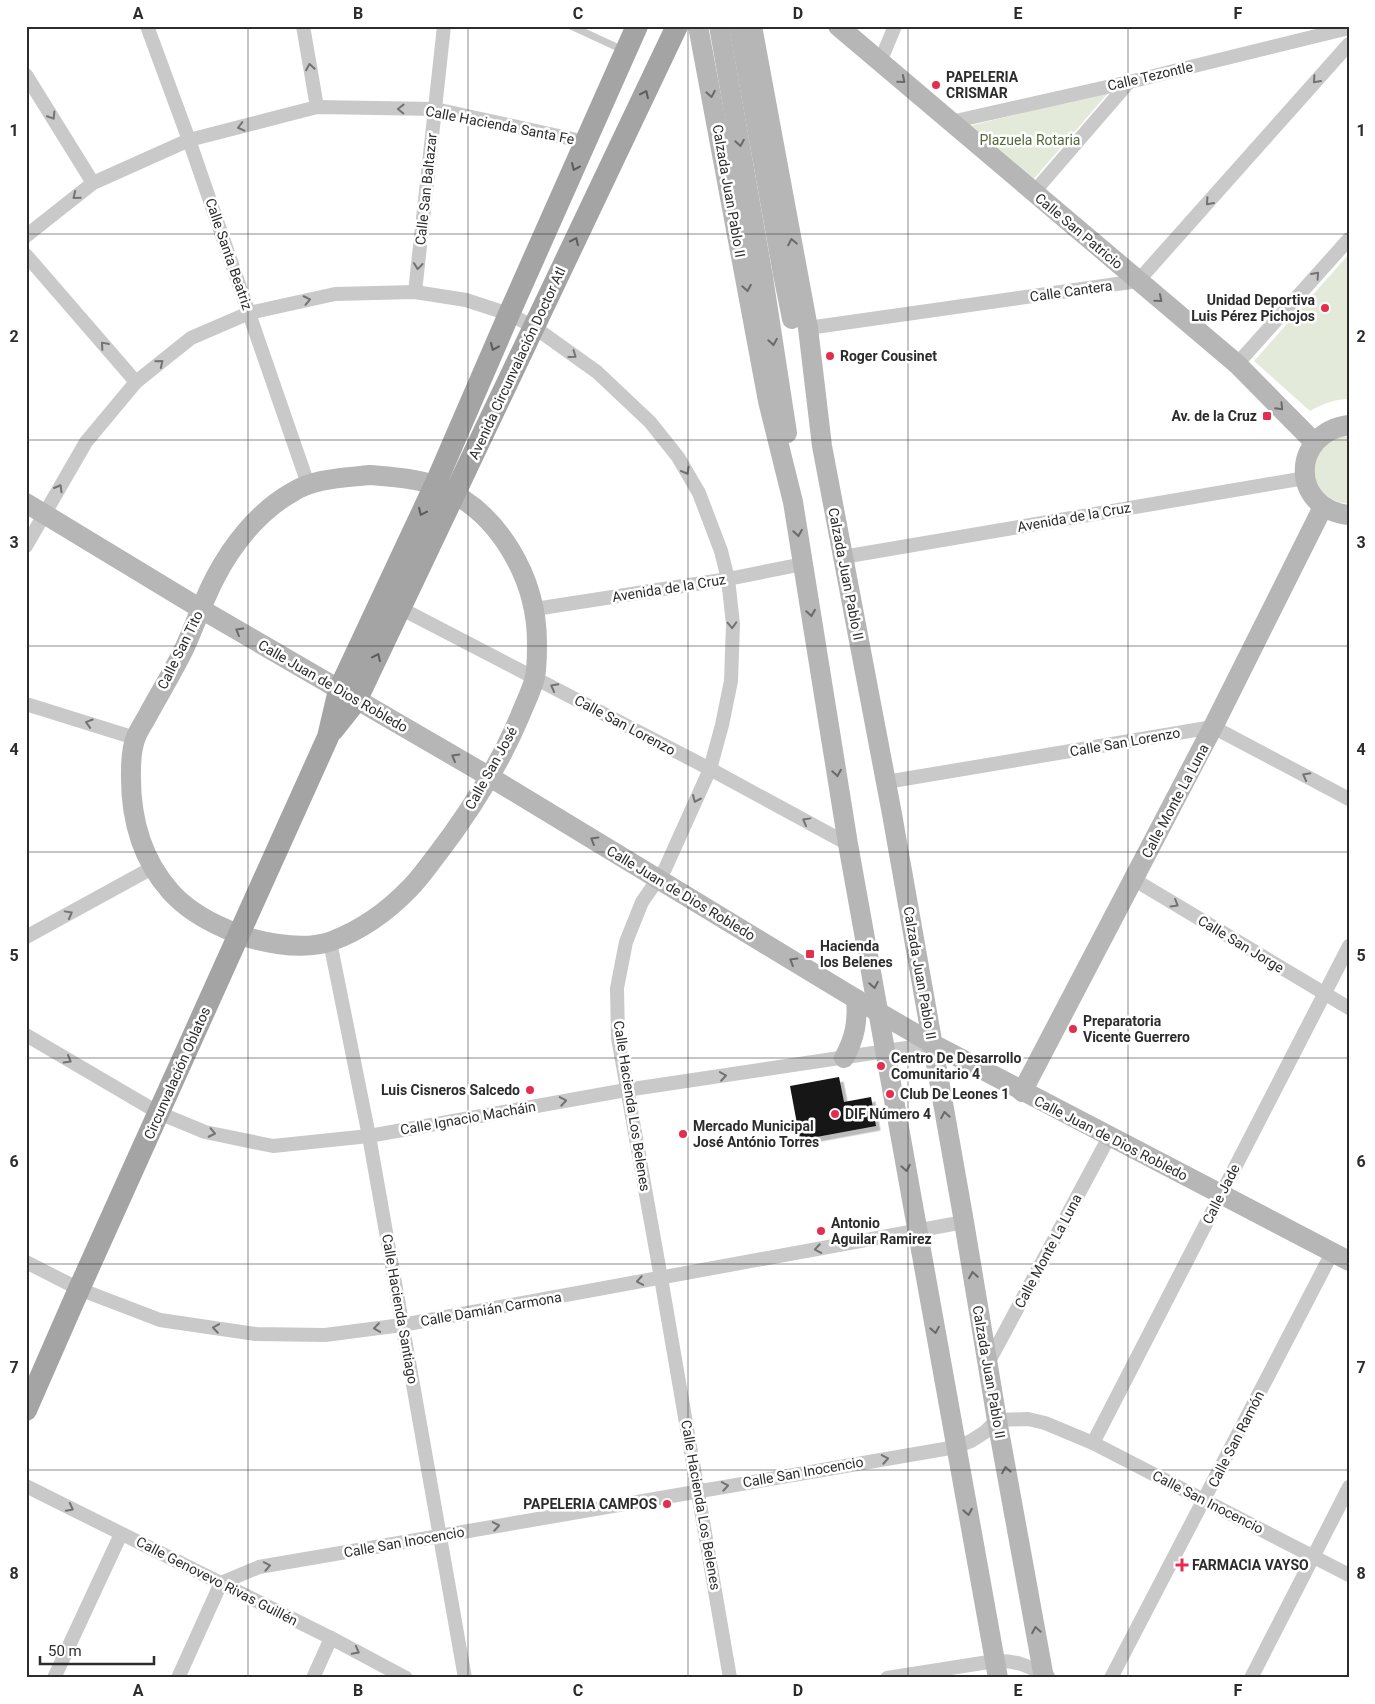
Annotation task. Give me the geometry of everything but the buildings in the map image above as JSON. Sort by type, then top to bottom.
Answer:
[{"type":"main road","name":"Avenida Circunvalación Doctor Atl","points":[[348,695],[400,608],[509,314],[637,26]]},
{"type":"main road","name":"Avenida Circunvalación Doctor Atl","points":[[348,695],[445,489],[534,327],[677,26]]},
{"type":"main road","name":"Circunvalación Oblatos","points":[[26,1410],[238,935],[348,695]]},
{"type":"street","name":"Calle Santa Beatriz","points":[[147,26],[189,140],[308,484]]},
{"type":"street","points":[[303,26],[317,107]]},
{"type":"street","name":"Calle San Baltazar","points":[[415,292],[444,26]]},
{"type":"street","name":"Calzada Juan Pablo II","points":[[698,26],[768,401],[793,502],[848,844],[880,1013],[885,1052],[996,1669]]},
{"type":"street","name":"Calzada Juan Pablo II","points":[[719,26],[763,276],[791,454],[793,502]]},
{"type":"street","name":"Calle San Patricio","points":[[838,26],[1237,364],[1314,442]]},
{"type":"street","points":[[880,62],[895,26]]},
{"type":"street","points":[[702,46],[716,31],[726,28],[748,30]]},
{"type":"street","name":"Calle Tezontle","points":[[950,122],[1129,82],[1349,28]]},
{"type":"street","name":"Calzada Juan Pablo II","points":[[748,30],[783,274],[808,394],[822,446]]},
{"type":"street","name":"Calzada Juan Pablo II","points":[[748,30],[808,328],[822,446],[886,782],[964,1222],[987,1365],[1046,1677]]},
{"type":"street","points":[[1138,281],[1349,44]]},
{"type":"street","points":[[26,75],[94,183]]},
{"type":"street","points":[[1034,192],[1129,82]]},
{"type":"street","name":"Calle Hacienda Santa Fe","points":[[26,236],[94,183],[189,140],[317,107],[435,109],[586,142]]},
{"type":"street","points":[[1237,364],[1349,239]]},
{"type":"street","points":[[26,255],[136,382]]},
{"type":"street","name":"Calle Cantera","points":[[808,328],[1138,281]]},
{"type":"street","name":"Calle Hacienda Los Belenes","points":[[26,546],[86,442],[136,382],[191,338],[249,313],[335,294],[415,292],[466,300],[509,314],[534,327],[597,372],[650,422],[678,457],[699,493],[721,551],[728,579],[733,624],[730,680],[722,725],[710,769],[665,869],[642,902],[626,942],[616,988],[618,1038],[730,1678]]},
{"type":"street","points":[[1349,425],[1337,427],[1324,433],[1314,442],[1308,453],[1305,465],[1305,478],[1308,489],[1314,499],[1323,507],[1336,514],[1349,516]]},
{"type":"street","name":"Calle San Tito","points":[[238,935],[190,909],[171,893],[152,868],[140,843],[130,792],[131,764],[135,738],[184,649],[215,577],[253,523],[289,493],[308,484],[337,478],[370,475],[407,478],[445,489]]},
{"type":"street","name":"Avenida de la Cruz","points":[[843,557],[1305,478]]},
{"type":"street","name":"Calle San José","points":[[238,935],[286,945],[330,942],[366,924],[388,908],[410,888],[453,833],[490,776],[515,728],[535,677],[537,631],[535,609],[527,584],[505,539],[486,518],[445,489]]},
{"type":"street","name":"Calle Juan de Dios Robledo","points":[[26,503],[201,609],[490,776],[856,1000],[1022,1092],[1341,1257]]},
{"type":"street","name":"Calle Monte La Luna","points":[[1022,1092],[1213,727],[1323,507]]},
{"type":"street","name":"Avenida de la Cruz","points":[[535,609],[728,579],[803,564]]},
{"type":"street","name":"Calle San Lorenzo","points":[[400,608],[710,769],[848,844]]},
{"type":"street","points":[[26,704],[135,738]]},
{"type":"street","points":[[1213,727],[1349,798]]},
{"type":"street","name":"Calle San Lorenzo","points":[[886,782],[1213,727]]},
{"type":"street","points":[[26,937],[152,868]]},
{"type":"street","name":"Calle San Jorge","points":[[1133,879],[1349,1008]]},
{"type":"street","name":"Calle Hacienda Santiago","points":[[330,942],[369,1136],[465,1678]]},
{"type":"street","name":"Calle Jade","points":[[1093,1442],[1349,946]]},
{"type":"street","points":[[844,1058],[856,1030],[856,1000]]},
{"type":"street","name":"Calle Ignacio Macháin","points":[[26,1035],[159,1113],[205,1132],[273,1146],[369,1136],[626,1090],[933,1044]]},
{"type":"street","name":"Calle Monte La Luna","points":[[987,1365],[1109,1137]]},
{"type":"street","name":"Calle Damián Carmona","points":[[26,1262],[79,1289],[160,1320],[256,1334],[326,1336],[402,1325],[964,1222]]},
{"type":"street","name":"Calle San Ramón","points":[[1111,1678],[1204,1500],[1341,1257]]},
{"type":"street","name":"Calle San Inocencio","points":[[222,1583],[259,1567],[956,1447],[971,1441],[985,1432],[997,1420],[1028,1419],[1045,1423],[1093,1442],[1349,1575]]},
{"type":"street","name":"Calle Genovevo Rivas Guillén","points":[[26,1486],[331,1638],[406,1678]]},
{"type":"street","points":[[1251,1678],[1349,1487]]},
{"type":"street","points":[[54,1678],[122,1534]]},
{"type":"street","points":[[178,1678],[222,1583]]},
{"type":"street","points":[[313,1678],[331,1638]]},
{"type":"street","points":[[886,1678],[996,1669],[1007,1660],[1021,1663],[1046,1677]]},
{"type":"lane","points":[[571,26],[626,51]]},
{"type":"green space","name":"Plazuela Rotaria","points":[[1109,92],[1032,181],[969,126]]},
{"type":"green space","name":"Unidad Deportiva Luis Pérez Pichojos","points":[[1349,254],[1349,399],[1328,402],[1310,411],[1254,361]]},
{"type":"green space","points":[[1349,435],[1349,504],[1329,498],[1322,492],[1314,477],[1314,468],[1316,458],[1329,440]]},
{"type":"place","name":"PAPELERIA CRISMAR","points":[[936,85]]},
{"type":"place","name":"Unidad Deportiva Luis Pérez Pichojos","points":[[1325,308]]},
{"type":"place","name":"Roger Cousinet","points":[[830,356]]},
{"type":"place","name":"Av. de la Cruz","points":[[1267,416]]},
{"type":"place","name":"Hacienda los Belenes","points":[[810,954]]},
{"type":"place","name":"Preparatoria Vicente Guerrero","points":[[1073,1029]]},
{"type":"place","name":"Centro De Desarrollo Comunitario 4","points":[[881,1066]]},
{"type":"place","name":"Luis Cisneros Salcedo","points":[[530,1090]]},
{"type":"place","name":"Club De Leones 1","points":[[890,1094]]},
{"type":"place","name":"DIF Número 4","points":[[835,1114]]},
{"type":"place","name":"Mercado Municipal José António Torres","points":[[683,1134]]},
{"type":"place","name":"Antonio Aguilar Ramirez","points":[[821,1231]]},
{"type":"place","name":"PAPELERIA CAMPOS","points":[[667,1504]]},
{"type":"place","name":"FARMACIA VAYSO","points":[[1182,1565]]}]
